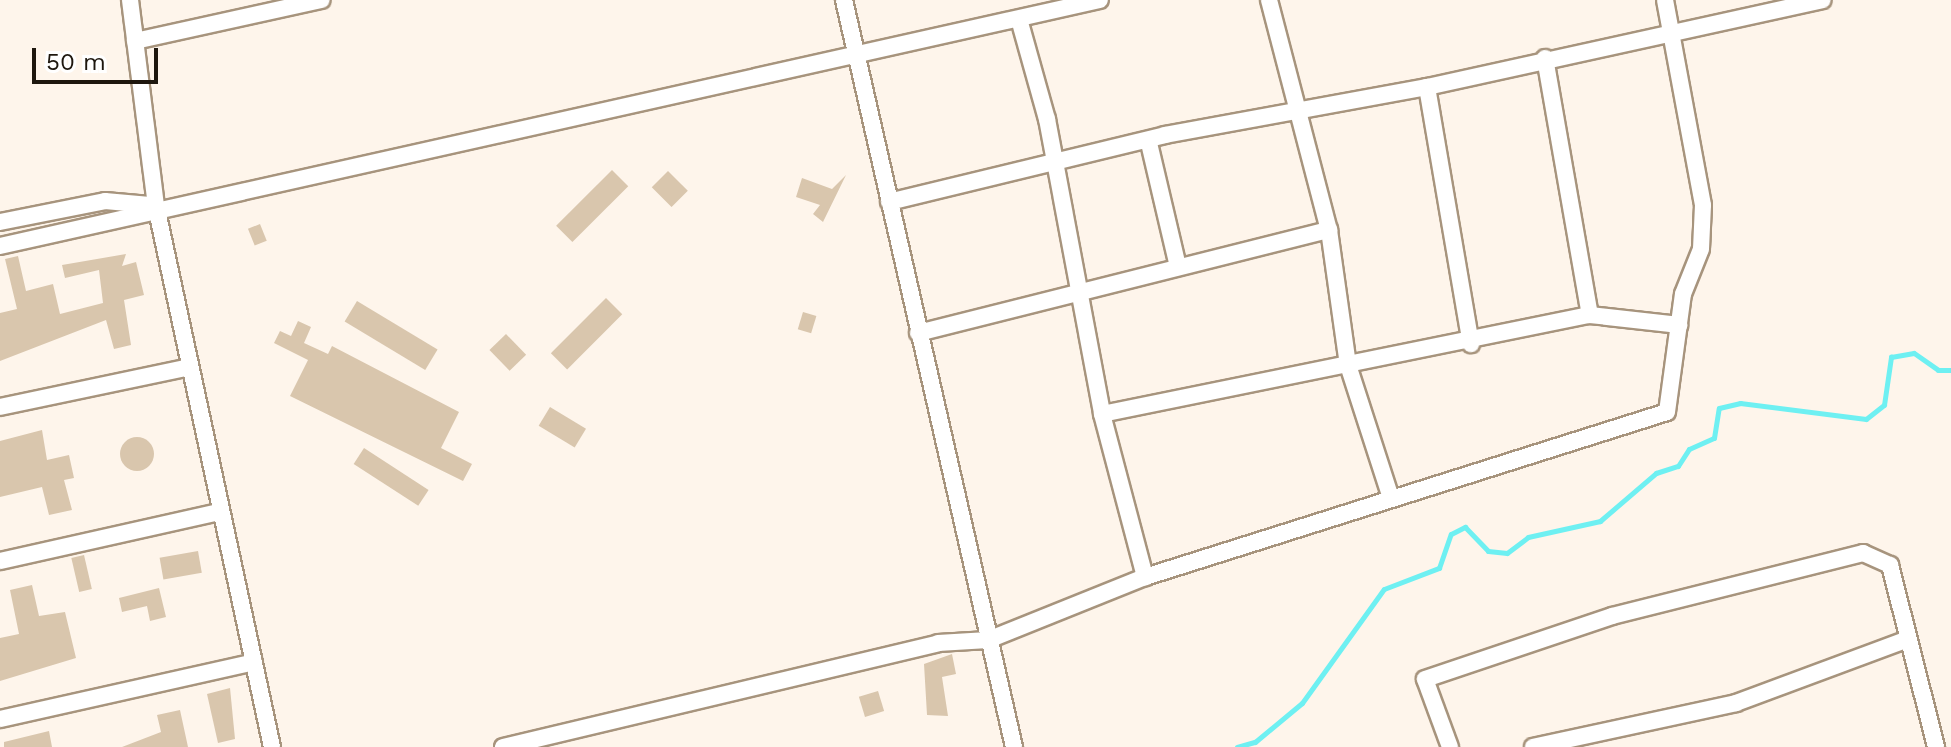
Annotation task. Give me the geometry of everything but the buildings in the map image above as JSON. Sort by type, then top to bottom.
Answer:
[{"type":"street","points":[[130,0],[156,206],[272,747]]},
{"type":"street","points":[[135,41],[277,5],[322,0]]},
{"type":"street","points":[[844,0],[1014,747]]},
{"type":"street","points":[[0,246],[156,206],[856,56],[1100,0]]},
{"type":"street","points":[[1269,0],[1329,230],[1348,365],[1391,498]]},
{"type":"street","points":[[503,747],[938,643],[988,640],[1145,577],[1667,412],[1679,325],[1701,249],[1703,205],[1665,0]]},
{"type":"street","points":[[889,202],[1055,160],[1149,143],[1298,109],[1427,87],[1670,29],[1823,0]]},
{"type":"street","points":[[1019,19],[1055,160],[1102,414],[1145,577]]},
{"type":"street","points":[[1545,58],[1590,315]]},
{"type":"street","points":[[1427,87],[1471,344]]},
{"type":"street","points":[[1149,143],[1178,267]]},
{"type":"street","points":[[0,222],[105,201],[156,206]]},
{"type":"street","points":[[918,333],[1329,230]]},
{"type":"street","points":[[1102,414],[1471,344],[1590,315],[1679,325]]},
{"type":"street","points":[[0,407],[189,367]]},
{"type":"street","points":[[0,561],[220,512]]},
{"type":"street","points":[[1450,747],[1425,679],[1612,616],[1863,553],[1890,565],[1905,640],[1936,747]]},
{"type":"street","points":[[1533,747],[1736,703],[1905,640]]},
{"type":"street","points":[[0,719],[254,662]]},
{"type":"waterway","points":[[1237,747],[1255,742],[1302,703],[1384,589],[1439,568],[1451,534],[1465,527],[1488,551],[1507,553],[1528,537],[1600,521],[1656,473],[1678,466],[1689,449],[1714,438],[1719,408],[1740,403],[1866,419],[1884,405],[1891,357],[1914,353],[1938,370],[1951,370]]}]
